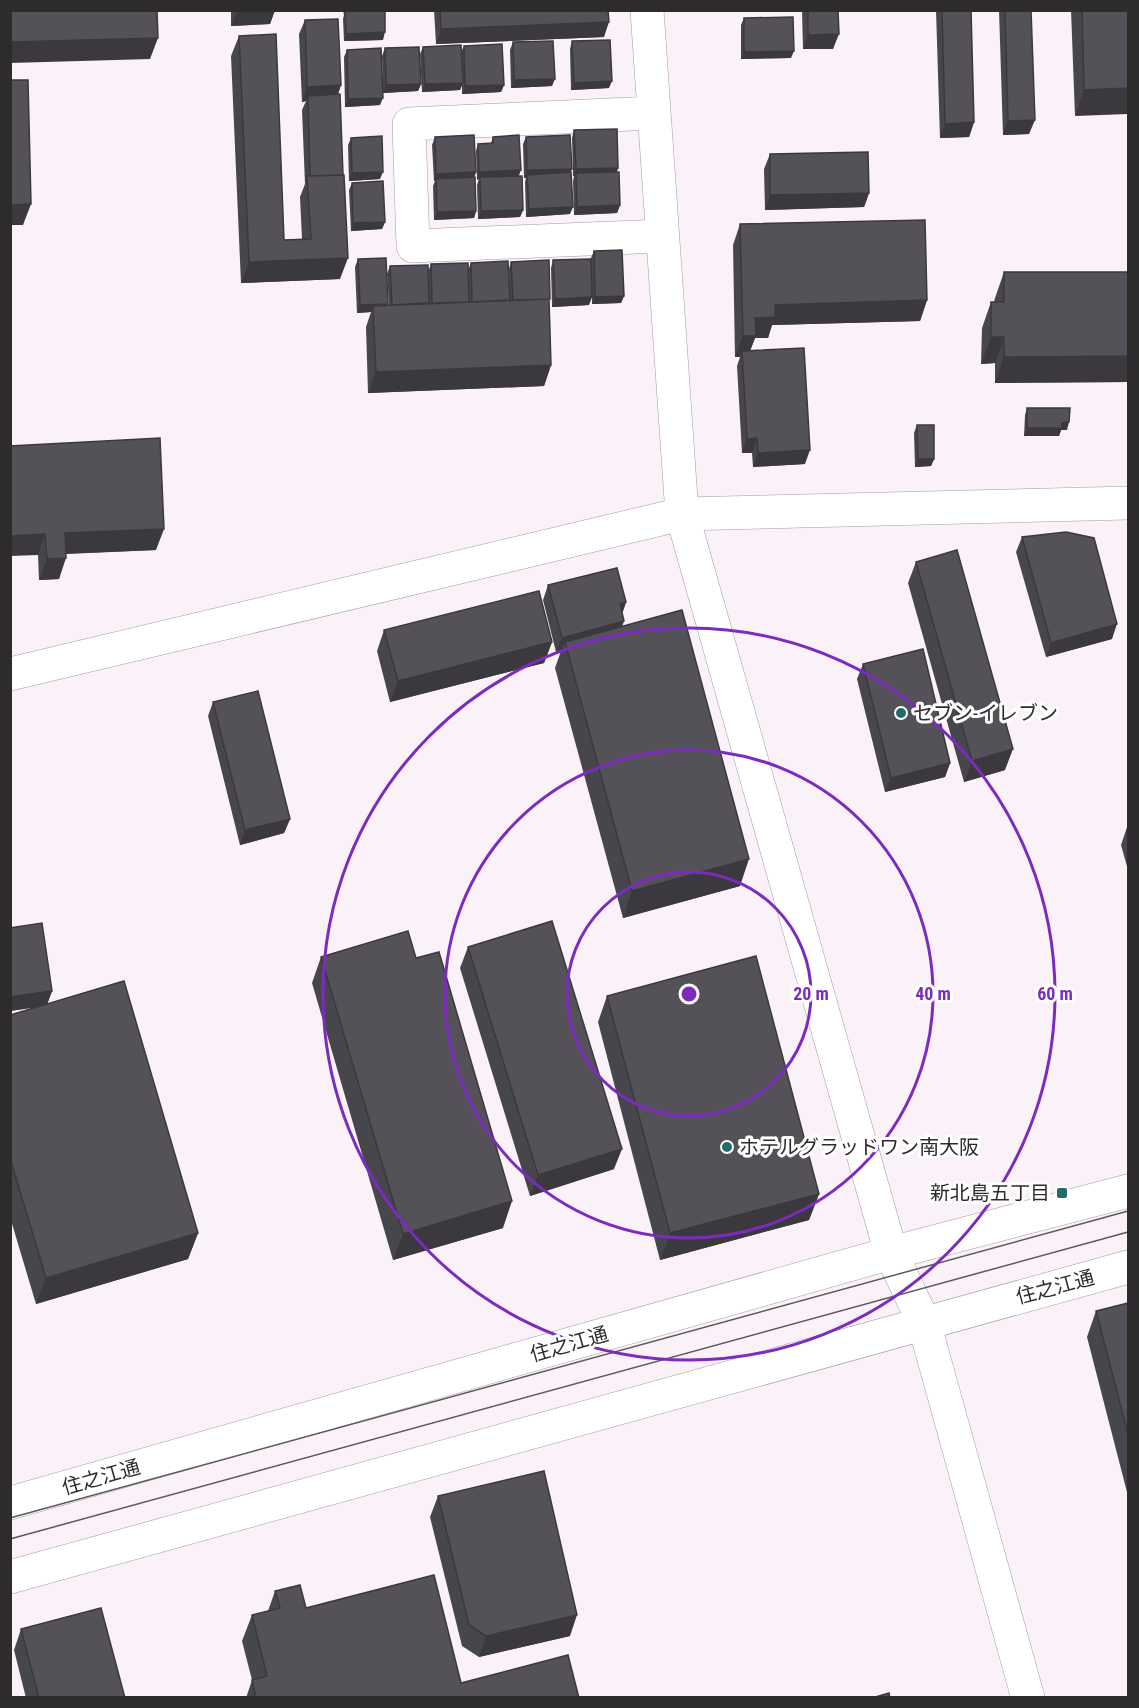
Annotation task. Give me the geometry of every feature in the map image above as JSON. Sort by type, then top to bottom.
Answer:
[{"type":"street","points":[[647,10],[682,514],[891,1253],[924,1323],[1028,1698]]},
{"type":"street","points":[[654,113],[409,124],[413,246],[662,236]]},
{"type":"street","points":[[10,674],[682,514],[1128,503]]},
{"type":"street","name":"住之江通","points":[[10,1503],[891,1253],[1128,1191]]},
{"type":"street","name":"住之江通","points":[[10,1577],[1128,1267]]},
{"type":"building","points":[[10,10],[157,10],[158,38],[10,42]]},
{"type":"building","points":[[237,10],[261,10],[237,12]]},
{"type":"building","points":[[385,10],[385,32],[346,34],[345,11]]},
{"type":"building","points":[[440,10],[608,10],[609,22],[441,29]]},
{"type":"building","points":[[808,10],[838,10],[839,34],[808,35]]},
{"type":"building","points":[[942,10],[971,10],[974,122],[945,124]]},
{"type":"building","points":[[1005,10],[1031,10],[1035,120],[1008,121]]},
{"type":"building","points":[[1082,10],[1128,10],[1128,88],[1084,90]]},
{"type":"building","points":[[793,17],[794,51],[744,52],[744,18]]},
{"type":"building","points":[[338,19],[341,85],[307,87],[305,20]]},
{"type":"building","points":[[276,34],[284,240],[311,239],[307,176],[344,175],[348,258],[249,262],[239,36]]},
{"type":"building","points":[[610,40],[612,81],[574,83],[572,41]]},
{"type":"building","points":[[553,41],[555,79],[514,80],[513,42]]},
{"type":"building","points":[[502,44],[504,85],[465,86],[464,46]]},
{"type":"building","points":[[461,45],[463,83],[425,84],[423,47]]},
{"type":"building","points":[[419,47],[421,84],[386,85],[385,48]]},
{"type":"building","points":[[381,48],[383,98],[348,99],[347,50]]},
{"type":"building","points":[[10,80],[28,80],[31,204],[10,205]]},
{"type":"building","points":[[340,94],[343,175],[310,176],[308,96]]},
{"type":"building","points":[[617,129],[618,168],[576,169],[574,130]]},
{"type":"building","points":[[474,135],[476,172],[436,174],[435,137]]},
{"type":"building","points":[[519,135],[521,170],[479,172],[478,144],[493,143],[493,137]]},
{"type":"building","points":[[570,135],[572,169],[527,170],[526,137]]},
{"type":"building","points":[[382,136],[383,172],[352,173],[351,138]]},
{"type":"building","points":[[868,152],[869,193],[770,195],[770,154]]},
{"type":"building","points":[[571,172],[573,207],[529,209],[527,175]]},
{"type":"building","points":[[619,172],[620,205],[577,207],[576,173]]},
{"type":"building","points":[[522,176],[523,210],[481,211],[480,177]]},
{"type":"building","points":[[475,177],[476,211],[437,212],[436,179]]},
{"type":"building","points":[[383,181],[385,222],[353,223],[352,183]]},
{"type":"building","points":[[925,220],[927,300],[775,305],[775,317],[755,318],[756,336],[743,336],[740,224]]},
{"type":"building","points":[[622,250],[624,296],[595,297],[594,251]]},
{"type":"building","points":[[386,258],[388,304],[360,305],[358,259]]},
{"type":"building","points":[[591,259],[592,297],[555,299],[553,260]]},
{"type":"building","points":[[549,260],[550,299],[513,300],[511,262]]},
{"type":"building","points":[[508,261],[510,300],[472,302],[471,263]]},
{"type":"building","points":[[468,263],[469,302],[432,303],[431,264]]},
{"type":"building","points":[[428,265],[429,303],[392,305],[390,266]]},
{"type":"building","points":[[1004,272],[1128,272],[1128,356],[1004,357],[1004,337],[991,337],[991,302],[1004,302]]},
{"type":"building","points":[[549,299],[551,365],[376,372],[373,306]]},
{"type":"building","points":[[804,348],[810,450],[758,453],[757,438],[747,439],[742,351]]},
{"type":"building","points":[[1027,408],[1070,408],[1069,422],[1062,423],[1062,428],[1027,428]]},
{"type":"building","points":[[917,425],[934,425],[934,459],[918,459]]},
{"type":"building","points":[[160,438],[164,529],[65,533],[66,558],[47,559],[45,534],[10,536],[10,446]]},
{"type":"building","points":[[1066,532],[1094,538],[1117,624],[1051,643],[1022,537]]},
{"type":"building","points":[[957,550],[1013,749],[972,761],[916,562]]},
{"type":"building","points":[[617,568],[626,602],[620,604],[624,621],[562,638],[548,585]]},
{"type":"building","points":[[539,591],[552,642],[398,681],[384,630]]},
{"type":"building","points":[[682,610],[749,859],[632,891],[565,642]]},
{"type":"building","points":[[923,649],[950,763],[891,778],[863,664]]},
{"type":"building","points":[[258,691],[290,819],[245,830],[213,702]]},
{"type":"building","points":[[552,921],[622,1149],[538,1175],[468,947]]},
{"type":"building","points":[[42,923],[52,991],[10,997],[10,928]]},
{"type":"building","points":[[408,931],[416,958],[439,952],[512,1201],[403,1234],[321,957]]},
{"type":"building","points":[[756,956],[819,1194],[670,1233],[607,996]]},
{"type":"building","points":[[124,981],[198,1233],[46,1278],[10,1158],[10,1015]]},
{"type":"building","points":[[1128,1303],[1128,1434],[1096,1311]]},
{"type":"building","points":[[544,1471],[577,1615],[486,1636],[469,1625],[438,1496]]},
{"type":"building","points":[[434,1575],[461,1683],[568,1655],[579,1698],[256,1698],[252,1680],[267,1676],[252,1615],[280,1608],[275,1591],[300,1585],[306,1608]]},
{"type":"building","points":[[101,1608],[125,1698],[39,1698],[21,1629]]},
{"type":"building","points":[[889,1693],[890,1698],[872,1698]]},
{"type":"tram line","points":[[10,1518],[1128,1211]]},
{"type":"tram line","points":[[10,1539],[1128,1232]]},
{"type":"place","name":"セブン-イレブン","points":[[901,713]]},
{"type":"place","name":"ホテルグラッドワン南大阪","points":[[727,1147]]},
{"type":"place","name":"新北島五丁目","points":[[1062,1193]]}]
